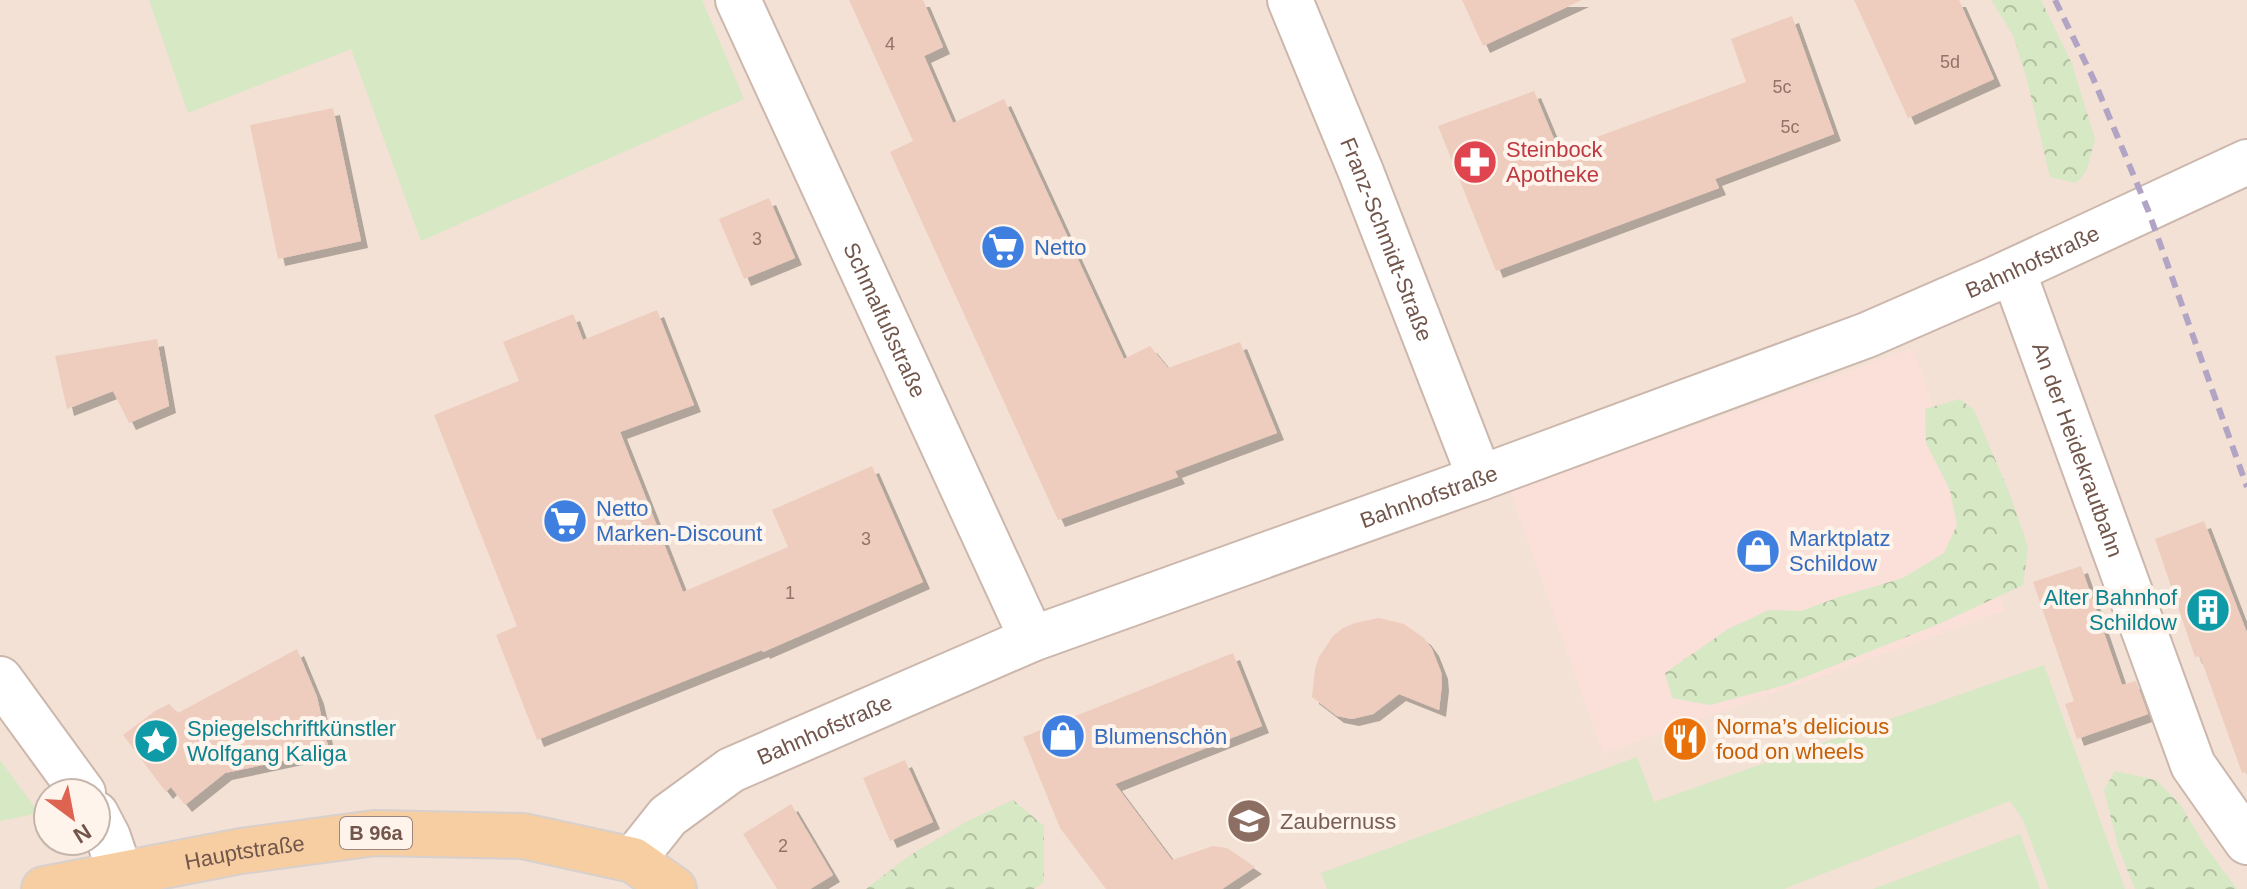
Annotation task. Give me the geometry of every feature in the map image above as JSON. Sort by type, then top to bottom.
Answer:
[{"type":"main road","name":"Hauptstraße","points":[[44,889],[241,851],[375,833],[523,836],[633,860],[674,889]]},
{"type":"street","name":"Schmalfußstraße","points":[[738,0],[1032,639]]},
{"type":"street","name":"Franz-Schmidt-Straße","points":[[1290,0],[1361,172],[1480,478]]},
{"type":"street","name":"Bahnhofstraße","points":[[633,860],[668,816],[731,770],[1032,639],[1867,335],[2247,162]]},
{"type":"street","name":"An der Heidekrautbahn","points":[[2013,271],[2193,765],[2247,842]]},
{"type":"street","points":[[0,679],[71,777]]},
{"type":"street","points":[[112,849],[121,875]]},
{"type":"shaded area","points":[[0,0],[2247,0],[2247,889],[0,889]]},
{"type":"shaded area","name":"Marktplatz Schildow","points":[[1913,348],[2005,611],[1603,754],[1510,491]]},
{"type":"green space","points":[[149,0],[702,0],[744,99],[421,241],[351,49],[188,113]]},
{"type":"green space","points":[[1991,0],[2041,0],[2072,64],[2095,139],[2086,172],[2076,183],[2050,177],[2013,35]]},
{"type":"green space","points":[[1960,399],[1974,410],[2009,492],[2028,547],[2023,585],[1939,624],[1785,685],[1710,705],[1672,698],[1665,673],[1728,629],[1769,610],[1801,611],[1903,578],[1944,553],[1957,525],[1950,490],[1926,443],[1925,409]]},
{"type":"green space","points":[[2044,665],[2125,889],[2049,889],[2023,820],[2010,801],[1784,889],[1327,889],[1321,873],[1637,757],[1654,802]]},
{"type":"green space","points":[[0,760],[32,803],[32,814],[0,821]]},
{"type":"green space","points":[[2115,771],[2156,780],[2180,804],[2205,846],[2237,889],[2135,889],[2118,847],[2104,790]]},
{"type":"green space","points":[[1013,800],[1044,826],[1044,882],[1034,889],[866,889],[909,856],[966,822]]},
{"type":"green space","points":[[2020,834],[2040,889],[1873,889]]},
{"type":"building","name":"Netto","points":[[849,0],[923,0],[943,47],[924,56],[953,123],[1004,99],[1124,359],[1150,346],[1168,368],[1240,342],[1277,433],[1175,471],[1178,477],[1058,520],[890,152],[913,141]]},
{"type":"building","points":[[1462,0],[1582,0],[1483,46]]},
{"type":"building","points":[[1854,0],[1959,0],[1994,79],[1908,118]]},
{"type":"building","points":[[1792,16],[1834,134],[1715,179],[1719,188],[1496,271],[1438,126],[1534,91],[1559,151],[1746,82],[1731,39]]},
{"type":"building","points":[[333,108],[361,241],[278,259],[250,125]]},
{"type":"building","points":[[769,198],[795,258],[744,279],[719,219]]},
{"type":"building","name":"Netto Marken-Discount","points":[[657,310],[694,405],[620,432],[683,592],[788,547],[772,510],[872,466],[923,582],[763,652],[537,740],[496,635],[517,626],[434,415],[519,381],[503,342],[573,314],[583,340]]},
{"type":"building","points":[[157,339],[169,406],[129,423],[113,391],[67,409],[55,356]]},
{"type":"building","name":"Alter Bahnhof Schildow","points":[[2204,521],[2247,633],[2247,772],[2242,773],[2200,656],[2195,657],[2155,539]]},
{"type":"building","points":[[2081,566],[2122,685],[2136,681],[2148,714],[2077,739],[2065,704],[2074,701],[2033,582]]},
{"type":"building","points":[[1379,618],[1404,624],[1424,638],[1432,649],[1441,672],[1439,710],[1399,694],[1373,714],[1352,719],[1337,716],[1312,697],[1319,657],[1333,636],[1355,623]]},
{"type":"building","points":[[297,649],[317,697],[329,751],[225,773],[185,805],[171,787],[166,792],[123,735],[169,704],[178,713]]},
{"type":"building","points":[[1233,653],[1262,726],[1115,784],[1172,860],[1213,846],[1227,848],[1255,867],[1222,889],[1106,889],[1060,828],[1023,737]]},
{"type":"building","points":[[905,760],[933,822],[890,841],[863,778]]},
{"type":"building","points":[[791,804],[833,875],[810,889],[777,889],[743,834]]},
{"type":"railway","points":[[2055,0],[2093,78],[2148,210],[2247,487]]},
{"type":"place","name":"Steinbock Apotheke","points":[[1475,162]]},
{"type":"place","name":"Netto","points":[[1003,247]]},
{"type":"place","name":"Netto Marken-Discount","points":[[565,521]]},
{"type":"place","name":"Marktplatz Schildow","points":[[1758,551]]},
{"type":"place","name":"Alter Bahnhof Schildow","points":[[2208,610]]},
{"type":"place","name":"Blumenschön","points":[[1063,736]]},
{"type":"place","name":"Norma’s delicious food on wheels","points":[[1685,739]]},
{"type":"place","name":"Spiegelschriftkünstler Wolfgang Kaliga","points":[[156,741]]},
{"type":"place","name":"Zaubernuss","points":[[1249,821]]}]
